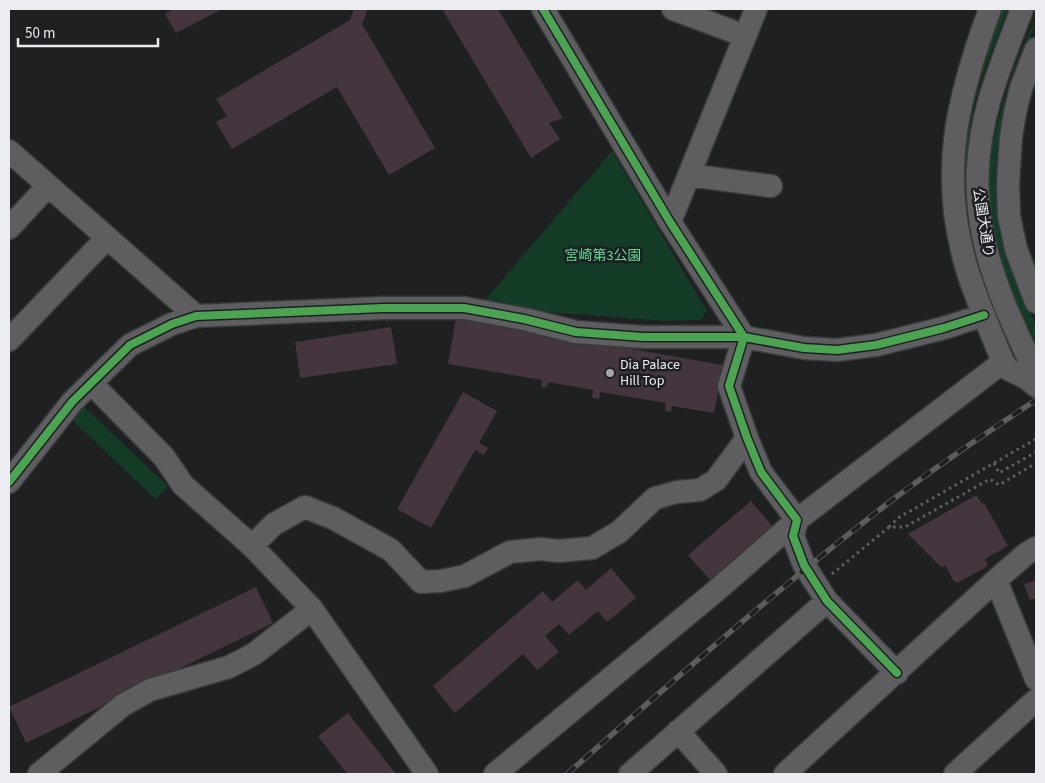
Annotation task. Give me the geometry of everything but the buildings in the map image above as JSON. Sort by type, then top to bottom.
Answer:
[{"type":"street","points":[[673,9],[745,36]]},
{"type":"street","points":[[670,222],[756,9]]},
{"type":"street","points":[[990,9],[972,58],[955,133],[953,184],[956,220],[965,262],[1003,362],[1008,368],[1036,386]]},
{"type":"street","name":"公園大通り","points":[[1022,9],[990,98],[983,127],[977,179],[982,232],[991,271],[1004,306],[1036,374]]},
{"type":"street","points":[[545,10],[670,222],[744,338],[729,386],[761,472],[797,520]]},
{"type":"street","name":"公園大通り","points":[[1036,50],[1021,88],[1015,112],[1010,137],[1008,183],[1009,216],[1014,241],[1036,302]]},
{"type":"street","points":[[9,151],[196,316]]},
{"type":"street","points":[[689,175],[770,186]]},
{"type":"street","points":[[9,228],[48,186]]},
{"type":"street","points":[[9,340],[107,238]]},
{"type":"street","points":[[9,482],[72,402],[130,345],[172,324],[196,316],[383,308],[464,308],[524,319],[576,332],[643,337],[744,338],[804,348],[837,350],[876,345],[944,328],[984,315]]},
{"type":"street","points":[[495,774],[717,590],[797,520],[1003,362]]},
{"type":"street","points":[[92,384],[164,457],[182,485],[252,546],[312,610],[427,774]]},
{"type":"street","points":[[252,546],[274,524],[305,506],[333,518],[392,550],[421,582],[465,576],[510,552],[592,548],[619,532],[655,498],[677,492],[700,490],[716,480],[747,438]]},
{"type":"street","points":[[797,520],[793,536],[804,565],[822,593],[897,673]]},
{"type":"street","points":[[786,774],[996,580],[1026,554],[1036,548]]},
{"type":"street","points":[[996,580],[1036,679]]},
{"type":"street","points":[[630,774],[678,731],[822,593]]},
{"type":"street","points":[[39,774],[123,705],[150,690],[229,667],[254,654],[312,610]]},
{"type":"street","points":[[955,774],[1036,700]]},
{"type":"street","points":[[678,731],[716,774]]},
{"type":"path","points":[[822,593],[898,518],[1036,439]]},
{"type":"path","points":[[994,463],[999,472],[1036,452]]},
{"type":"path","points":[[889,527],[905,527],[990,479],[998,485],[1036,463]]},
{"type":"green space","points":[[999,9],[1008,9],[980,82],[973,110],[967,160],[967,183],[978,258],[985,284],[1019,367],[1010,357],[967,240],[959,165],[982,53]]},
{"type":"green space","points":[[1034,23],[1016,71],[999,150],[996,188],[1000,225],[1008,258],[1036,326],[1036,353],[1007,282],[995,246],[988,209],[987,188],[994,140],[1007,88]]},
{"type":"green space","name":"宮崎第3公園","points":[[612,151],[707,311],[700,320],[666,321],[545,312],[486,299]]},
{"type":"green space","points":[[79,402],[168,486],[155,499],[67,415]]},
{"type":"railway","points":[[567,774],[725,636],[846,536],[924,477],[1036,400]]},
{"type":"cycle path","points":[[543,9],[670,222],[744,337],[729,386],[761,472],[797,520],[793,536],[804,565],[827,601],[897,673]]},
{"type":"cycle path","points":[[9,482],[72,402],[130,345],[172,324],[196,316],[383,308],[464,308],[524,319],[576,332],[643,337],[744,337],[804,348],[837,350],[876,345],[944,328],[984,315]]},
{"type":"place","name":"Dia Palace Hill Top","points":[[610,373]]}]
